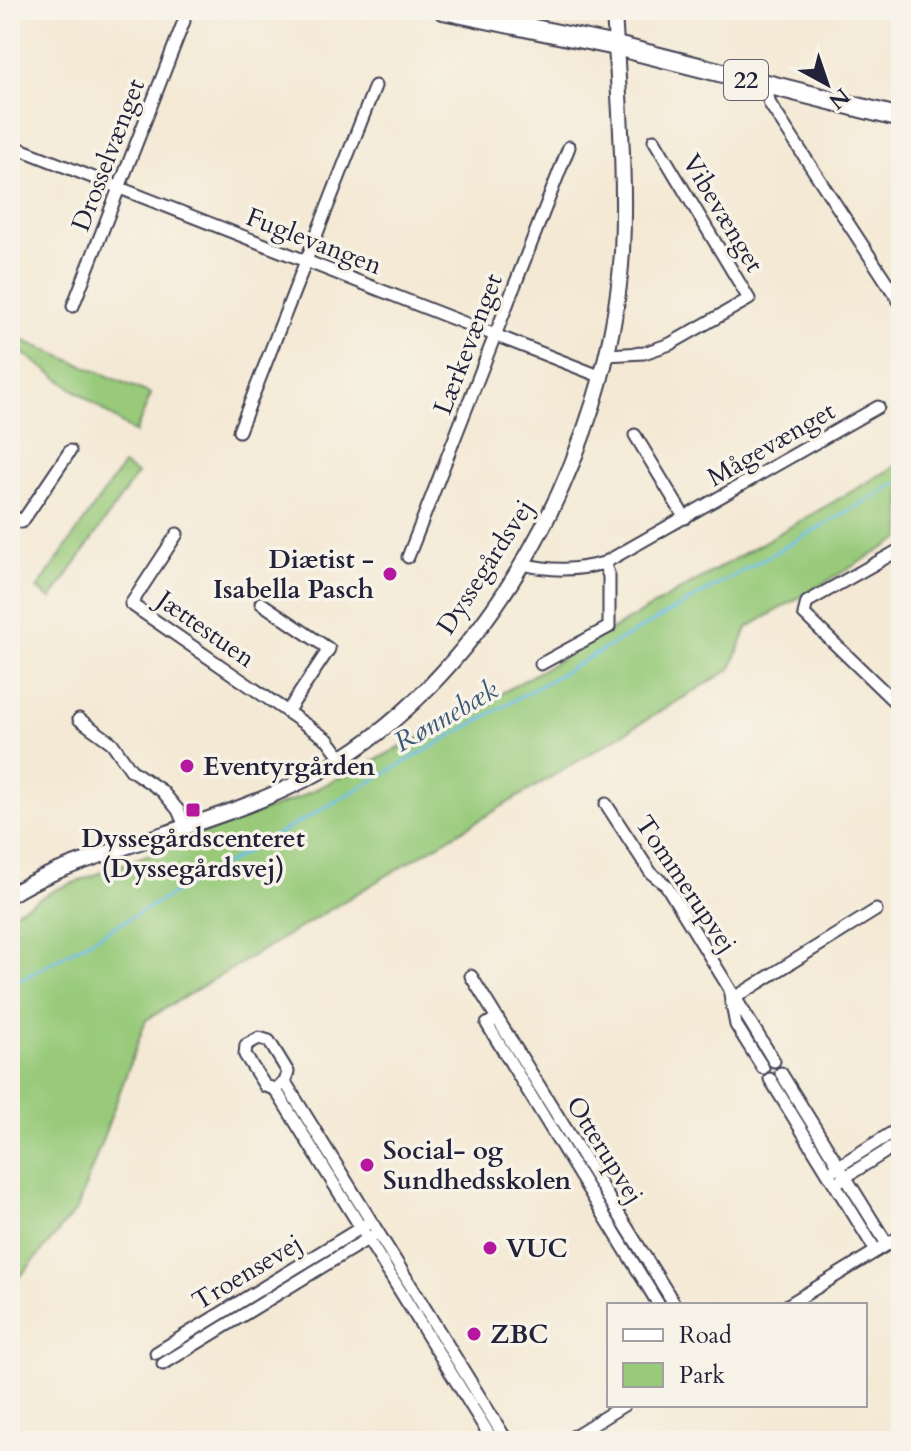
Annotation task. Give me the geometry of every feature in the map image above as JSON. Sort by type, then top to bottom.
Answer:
[{"type":"main road","name":"22","points":[[443,10],[616,46],[901,118]]},
{"type":"street","name":"Dyssegårdsvej","points":[[10,895],[54,871],[266,797],[342,759],[396,718],[426,688],[469,641],[522,564],[568,477],[602,377],[606,355],[622,254],[623,210],[614,10]]},
{"type":"street","points":[[10,24],[15,11]]},
{"type":"street","name":"Drosselvænget","points":[[73,306],[184,21]]},
{"type":"street","points":[[765,85],[770,104],[901,304]]},
{"type":"street","points":[[239,431],[375,86]]},
{"type":"street","name":"Vibevænget","points":[[606,355],[644,353],[670,344],[749,299],[654,140]]},
{"type":"street","name":"Fuglevangen","points":[[10,145],[602,377]]},
{"type":"street","name":"Lærkevænget","points":[[408,557],[569,147]]},
{"type":"street","name":"Mågevænget","points":[[522,564],[548,570],[574,571],[604,563],[878,407]]},
{"type":"street","points":[[635,435],[685,518]]},
{"type":"street","points":[[10,514],[22,522],[70,451]]},
{"type":"street","name":"Jættestuen","points":[[177,534],[131,604],[328,740],[342,759]]},
{"type":"street","points":[[901,549],[807,602],[803,609],[804,614],[901,708]]},
{"type":"street","points":[[541,664],[609,627],[609,576],[604,563]]},
{"type":"street","name":"Jættestuen","points":[[261,603],[329,649],[287,712]]},
{"type":"street","points":[[79,719],[112,743],[131,770],[162,791],[178,810],[185,826]]},
{"type":"street","name":"Tommerupvej","points":[[606,804],[651,873],[666,885],[732,996],[736,1025],[768,1065]]},
{"type":"street","points":[[732,996],[876,910]]},
{"type":"street","name":"Otterupvej","points":[[471,976],[492,1021],[658,1303]]},
{"type":"street","name":"Otterupvej","points":[[492,1021],[674,1303]]},
{"type":"street","points":[[775,1076],[882,1248]]},
{"type":"street","points":[[280,1085],[493,1441]]},
{"type":"street","points":[[836,1175],[901,1127]]},
{"type":"street","points":[[836,1175],[901,1142]]},
{"type":"street","points":[[369,1230],[507,1441]]},
{"type":"street","name":"Troensevej","points":[[156,1353],[369,1230]]},
{"type":"street","name":"Troensevej","points":[[163,1364],[369,1230]]},
{"type":"street","points":[[791,1303],[901,1236]]},
{"type":"street","points":[[566,1441],[621,1407]]},
{"type":"green space","points":[[10,335],[151,394],[135,433],[10,344]]},
{"type":"green space","points":[[901,463],[901,538],[747,628],[731,669],[146,1020],[77,1209],[10,1289],[10,914],[55,890],[298,798],[448,724]]},
{"type":"green space","points":[[123,465],[137,474],[51,599],[37,589]]},
{"type":"waterway","name":"Rønnebæk","points":[[10,986],[901,481]]},
{"type":"place","name":"Diætist - Isabella Pasch","points":[[390,574]]},
{"type":"place","name":"Eventyrgården","points":[[187,766]]},
{"type":"place","name":"Dyssegårdscenteret (Dyssegårdsvej)","points":[[193,810]]},
{"type":"place","name":"Social- og Sundhedsskolen","points":[[367,1165]]},
{"type":"place","name":"VUC","points":[[490,1248]]},
{"type":"place","name":"ZBC","points":[[474,1334]]}]
